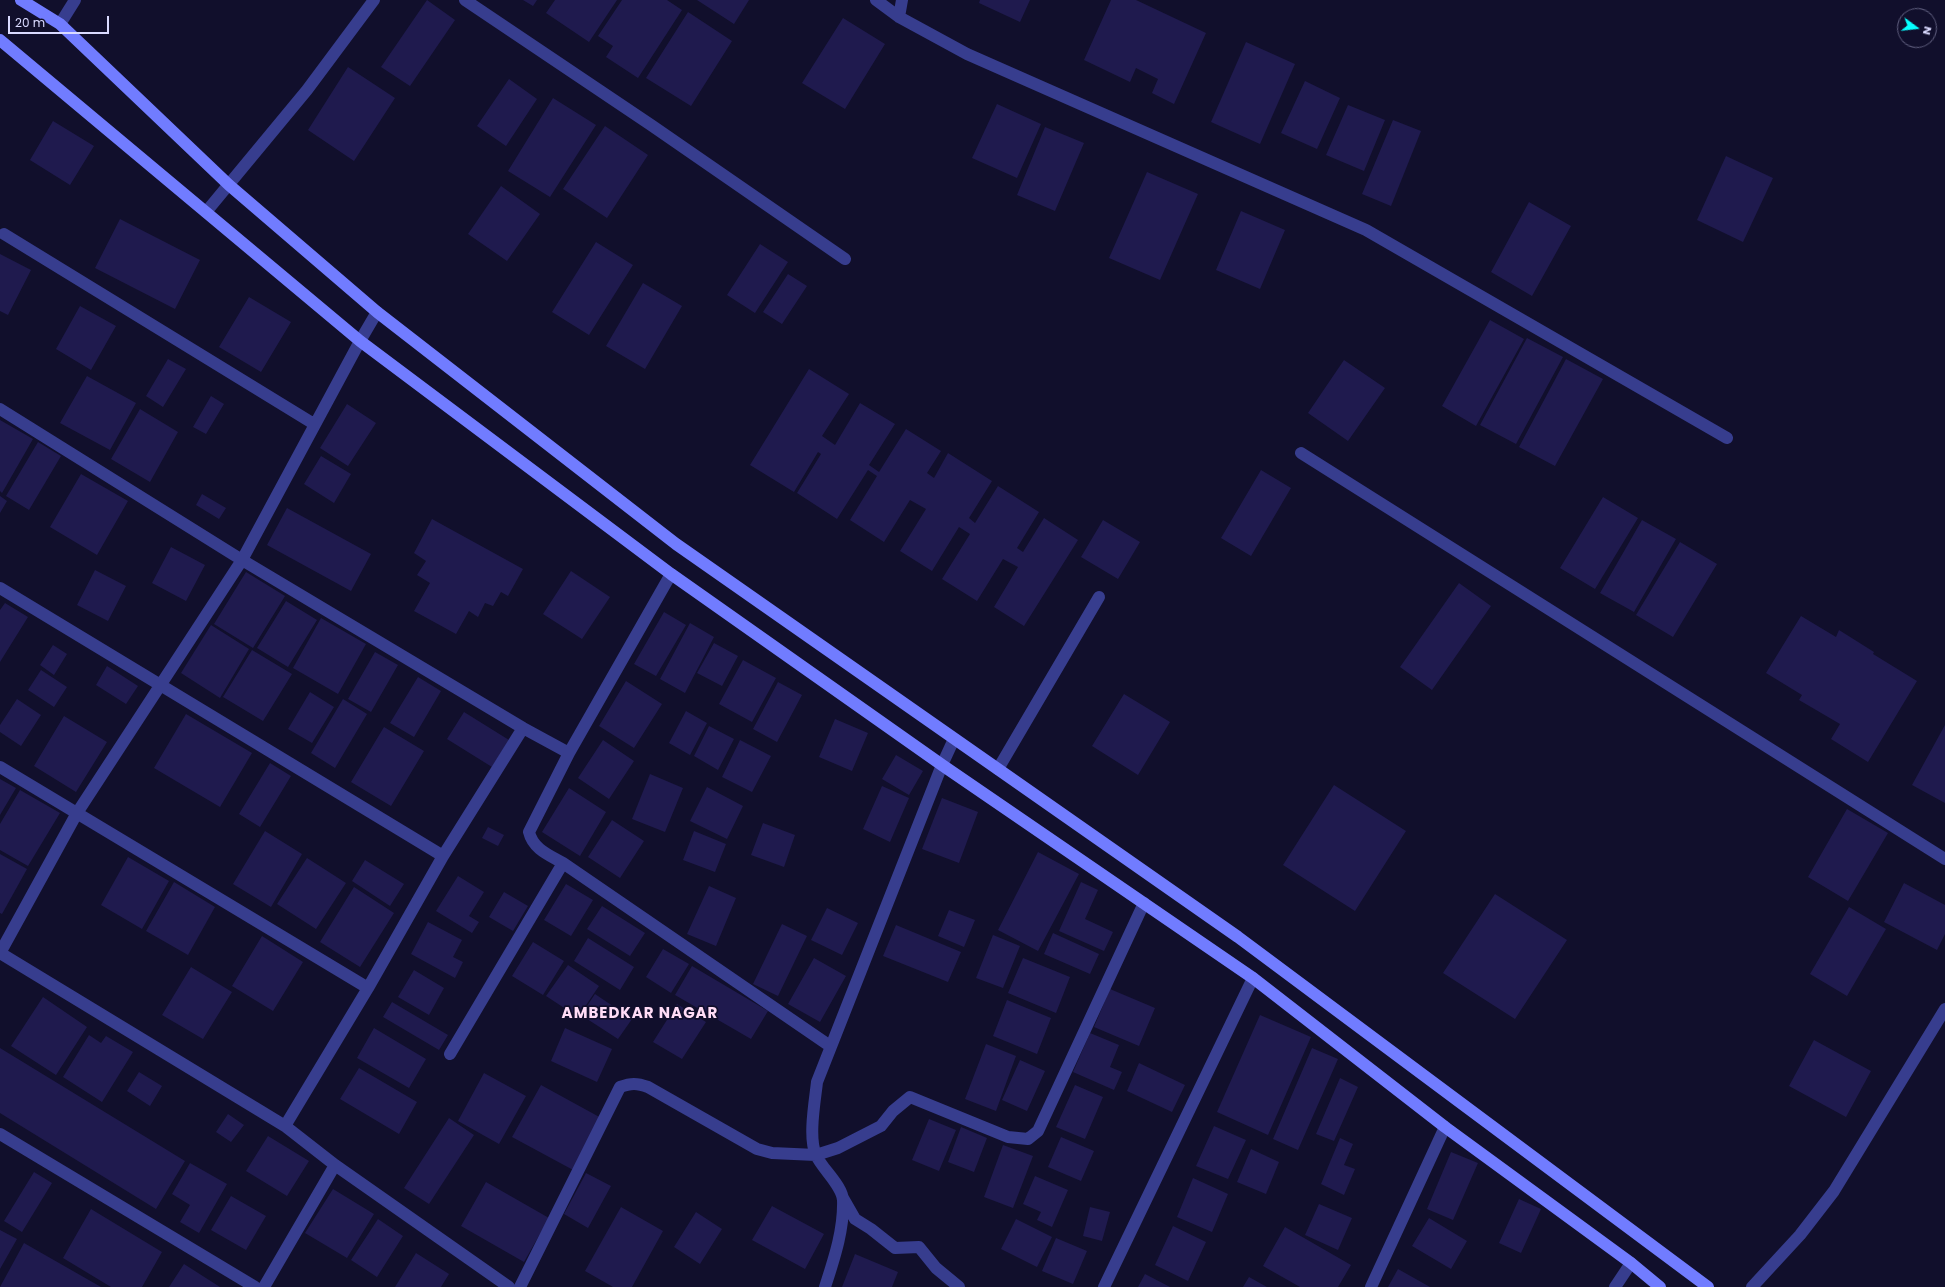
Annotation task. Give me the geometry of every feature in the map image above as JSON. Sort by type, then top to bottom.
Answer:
[{"type":"main road","points":[[21,0],[60,24],[229,185],[377,312],[676,544],[1238,937],[1708,1287]]},
{"type":"main road","points":[[0,40],[360,340],[671,574],[942,766],[1253,978],[1445,1127],[1660,1287]]},
{"type":"street","points":[[60,24],[75,0]]},
{"type":"street","points":[[206,212],[307,90],[374,0]]},
{"type":"street","points":[[465,0],[651,125],[845,260]]},
{"type":"street","points":[[876,0],[899,16],[967,54],[1366,230],[1728,438]]},
{"type":"street","points":[[899,16],[902,0]]},
{"type":"street","points":[[4,234],[314,424]]},
{"type":"street","points":[[377,312],[314,424],[242,560],[162,685],[77,813],[0,953],[285,1126],[335,1165],[509,1287]]},
{"type":"street","points":[[0,409],[242,560],[523,728],[569,753]]},
{"type":"street","points":[[1300,453],[1945,859]]},
{"type":"street","points":[[671,574],[569,753],[529,832],[531,840],[537,848],[563,863],[830,1046]]},
{"type":"street","points":[[0,588],[444,856]]},
{"type":"street","points":[[998,769],[1099,597]]},
{"type":"street","points":[[285,1126],[368,988],[444,856],[523,728]]},
{"type":"street","points":[[954,739],[830,1046],[817,1082],[813,1137],[816,1155],[832,1178],[855,1219],[871,1229],[895,1248],[919,1247],[936,1268],[959,1287]]},
{"type":"street","points":[[0,767],[368,988]]},
{"type":"street","points":[[450,1054],[563,863]]},
{"type":"street","points":[[520,1287],[620,1087],[630,1084],[638,1084],[648,1087],[757,1149],[772,1153],[816,1155],[838,1148],[881,1126],[893,1111],[910,1097],[1008,1137],[1028,1139],[1038,1131],[1144,903]]},
{"type":"street","points":[[1104,1287],[1253,978]]},
{"type":"street","points":[[1752,1287],[1800,1235],[1834,1191],[1945,1009]]},
{"type":"street","points":[[1370,1287],[1445,1127]]},
{"type":"street","points":[[0,1134],[255,1287]]},
{"type":"street","points":[[264,1287],[335,1165]]},
{"type":"street","points":[[825,1287],[838,1244],[843,1198]]},
{"type":"street","points":[[1615,1287],[1631,1264]]},
{"type":"building","points":[[427,0],[455,20],[410,86],[381,67]]},
{"type":"building","points":[[523,0],[537,0],[533,6]]},
{"type":"building","points":[[555,0],[617,0],[589,42],[546,13]]},
{"type":"building","points":[[622,0],[667,0],[682,10],[638,78],[606,57],[613,46],[598,36]]},
{"type":"building","points":[[697,0],[749,0],[734,24]]},
{"type":"building","points":[[980,0],[1030,0],[1020,22],[979,3]]},
{"type":"building","points":[[1111,0],[1136,0],[1206,33],[1174,104],[1152,93],[1158,79],[1136,68],[1130,82],[1084,60]]},
{"type":"building","points":[[688,12],[732,41],[691,106],[646,78]]},
{"type":"building","points":[[843,18],[885,44],[845,109],[802,83]]},
{"type":"building","points":[[1246,42],[1295,64],[1260,144],[1211,122]]},
{"type":"building","points":[[348,67],[395,98],[354,161],[308,130]]},
{"type":"building","points":[[509,79],[537,99],[506,146],[477,126]]},
{"type":"building","points":[[1305,81],[1340,98],[1317,149],[1281,133]]},
{"type":"building","points":[[553,98],[596,125],[550,197],[508,171]]},
{"type":"building","points":[[997,104],[1041,124],[1017,178],[972,158]]},
{"type":"building","points":[[1348,105],[1385,120],[1364,171],[1326,155]]},
{"type":"building","points":[[1393,120],[1421,131],[1391,206],[1362,194]]},
{"type":"building","points":[[53,121],[94,146],[70,185],[30,160]]},
{"type":"building","points":[[605,126],[648,155],[607,218],[563,189]]},
{"type":"building","points":[[1045,127],[1084,143],[1055,211],[1017,195]]},
{"type":"building","points":[[1726,156],[1773,178],[1743,242],[1697,220]]},
{"type":"building","points":[[1147,172],[1198,194],[1160,280],[1109,258]]},
{"type":"building","points":[[501,186],[540,214],[507,261],[468,234]]},
{"type":"building","points":[[1529,202],[1571,226],[1532,296],[1491,272]]},
{"type":"building","points":[[1241,211],[1285,230],[1260,289],[1216,270]]},
{"type":"building","points":[[120,219],[200,260],[175,309],[95,268]]},
{"type":"building","points":[[596,242],[633,265],[589,335],[552,312]]},
{"type":"building","points":[[760,244],[788,262],[755,313],[727,295]]},
{"type":"building","points":[[0,254],[31,270],[8,315],[0,311]]},
{"type":"building","points":[[788,274],[807,286],[782,324],[763,312]]},
{"type":"building","points":[[643,283],[682,306],[645,369],[606,346]]},
{"type":"building","points":[[249,297],[291,322],[261,372],[219,347]]},
{"type":"building","points":[[80,306],[116,326],[91,370],[56,349]]},
{"type":"building","points":[[1490,320],[1524,339],[1476,426],[1442,406]]},
{"type":"building","points":[[1527,338],[1563,357],[1516,444],[1480,425]]},
{"type":"building","points":[[168,359],[186,369],[163,407],[146,396]]},
{"type":"building","points":[[1566,359],[1603,379],[1555,466],[1519,447]]},
{"type":"building","points":[[1344,360],[1385,388],[1348,441],[1308,413]]},
{"type":"building","points":[[809,369],[849,394],[822,436],[835,445],[860,403],[895,424],[869,465],[879,472],[906,429],[941,451],[927,473],[934,478],[948,453],[992,481],[969,518],[975,523],[998,486],[1039,512],[1017,548],[1023,552],[1044,518],[1078,540],[1024,626],[994,607],[1018,567],[1003,559],[977,601],[942,579],[970,534],[959,527],[932,571],[900,551],[926,509],[910,500],[884,542],[850,520],[877,476],[868,470],[837,519],[797,493],[821,454],[818,452],[794,492],[750,465]]},
{"type":"building","points":[[87,376],[136,403],[110,450],[60,423]]},
{"type":"building","points":[[211,396],[224,404],[206,434],[193,427]]},
{"type":"building","points":[[347,404],[376,423],[348,466],[320,448]]},
{"type":"building","points":[[140,409],[178,432],[150,482],[111,459]]},
{"type":"building","points":[[0,420],[33,439],[2,493],[0,491]]},
{"type":"building","points":[[38,442],[61,456],[29,510],[6,496]]},
{"type":"building","points":[[321,456],[351,474],[334,503],[304,484]]},
{"type":"building","points":[[1261,470],[1291,488],[1251,556],[1221,538]]},
{"type":"building","points":[[81,474],[128,501],[97,555],[50,527]]},
{"type":"building","points":[[202,494],[226,508],[219,519],[196,505]]},
{"type":"building","points":[[0,496],[7,501],[0,513]]},
{"type":"building","points":[[1603,497],[1638,518],[1595,589],[1560,568]]},
{"type":"building","points":[[287,508],[371,554],[351,591],[267,545]]},
{"type":"building","points":[[432,519],[523,569],[508,596],[501,592],[493,606],[485,603],[478,617],[469,611],[456,634],[414,611],[430,583],[417,575],[426,561],[414,553]]},
{"type":"building","points":[[1103,520],[1140,542],[1118,579],[1081,557]]},
{"type":"building","points":[[1642,520],[1676,539],[1634,612],[1600,593]]},
{"type":"building","points":[[1680,542],[1717,564],[1673,637],[1636,615]]},
{"type":"building","points":[[171,547],[205,565],[186,601],[152,583]]},
{"type":"building","points":[[95,570],[126,586],[108,621],[77,605]]},
{"type":"building","points":[[571,571],[610,597],[582,639],[543,614]]},
{"type":"building","points":[[246,572],[285,596],[253,648],[214,624]]},
{"type":"building","points":[[1459,583],[1491,606],[1432,690],[1400,667]]},
{"type":"building","points":[[286,601],[317,620],[288,667],[257,648]]},
{"type":"building","points":[[5,603],[28,617],[0,662],[0,610]]},
{"type":"building","points":[[664,612],[686,625],[656,676],[634,664]]},
{"type":"building","points":[[1801,616],[1836,637],[1839,630],[1874,652],[1873,654],[1917,681],[1868,762],[1831,739],[1840,724],[1799,700],[1802,695],[1766,673]]},
{"type":"building","points":[[321,618],[366,644],[338,694],[293,668]]},
{"type":"building","points":[[690,623],[714,637],[685,693],[660,679]]},
{"type":"building","points":[[211,625],[249,649],[220,698],[181,673]]},
{"type":"building","points":[[714,643],[738,656],[722,686],[697,673]]},
{"type":"building","points":[[53,645],[67,654],[54,675],[40,665]]},
{"type":"building","points":[[252,650],[292,674],[263,721],[223,697]]},
{"type":"building","points":[[375,652],[398,665],[371,712],[348,699]]},
{"type":"building","points":[[743,660],[776,678],[752,722],[719,704]]},
{"type":"building","points":[[107,666],[138,686],[126,704],[96,685]]},
{"type":"building","points":[[41,670],[67,687],[54,707],[28,690]]},
{"type":"building","points":[[418,677],[441,691],[414,737],[390,723]]},
{"type":"building","points":[[626,681],[662,704],[634,748],[599,726]]},
{"type":"building","points":[[778,682],[802,695],[777,742],[753,729]]},
{"type":"building","points":[[310,692],[334,707],[312,743],[288,729]]},
{"type":"building","points":[[1124,694],[1170,722],[1138,775],[1092,746]]},
{"type":"building","points":[[17,699],[41,715],[21,746],[0,732],[0,725]]},
{"type":"building","points":[[343,699],[367,714],[335,768],[311,753]]},
{"type":"building","points":[[686,711],[707,723],[690,755],[669,743]]},
{"type":"building","points":[[464,712],[509,740],[492,767],[447,739]]},
{"type":"building","points":[[186,714],[252,753],[220,807],[154,768]]},
{"type":"building","points":[[64,716],[107,742],[76,792],[34,766]]},
{"type":"building","points":[[835,719],[868,733],[852,771],[819,757]]},
{"type":"building","points":[[1945,725],[1945,803],[1912,785]]},
{"type":"building","points":[[709,726],[734,739],[718,770],[694,756]]},
{"type":"building","points":[[384,727],[424,751],[391,806],[351,782]]},
{"type":"building","points":[[603,740],[634,761],[609,799],[578,778]]},
{"type":"building","points":[[740,740],[771,756],[752,792],[722,777]]},
{"type":"building","points":[[896,755],[923,771],[909,795],[882,779]]},
{"type":"building","points":[[270,763],[291,776],[260,827],[239,814]]},
{"type":"building","points":[[650,774],[683,788],[665,832],[632,819]]},
{"type":"building","points":[[0,779],[16,788],[0,815]]},
{"type":"building","points":[[1334,785],[1406,831],[1355,911],[1283,865]]},
{"type":"building","points":[[882,786],[909,798],[890,842],[863,829]]},
{"type":"building","points":[[707,787],[743,806],[727,839],[690,821]]},
{"type":"building","points":[[569,788],[606,812],[580,856],[542,832]]},
{"type":"building","points":[[20,790],[60,813],[28,866],[0,850],[0,824]]},
{"type":"building","points":[[942,798],[978,812],[959,863],[922,849]]},
{"type":"building","points":[[1847,809],[1888,833],[1848,901],[1808,877]]},
{"type":"building","points":[[612,820],[644,841],[620,878],[588,857]]},
{"type":"building","points":[[763,823],[795,835],[784,867],[751,855]]},
{"type":"building","points":[[488,827],[504,835],[498,846],[482,838]]},
{"type":"building","points":[[265,831],[302,854],[271,907],[233,884]]},
{"type":"building","points":[[694,831],[726,844],[715,872],[683,860]]},
{"type":"building","points":[[1038,852],[1079,874],[1038,951],[998,930]]},
{"type":"building","points":[[0,854],[27,869],[2,914],[0,913]]},
{"type":"building","points":[[128,857],[169,881],[142,929],[101,905]]},
{"type":"building","points":[[307,858],[346,883],[316,929],[277,904]]},
{"type":"building","points":[[365,860],[404,884],[390,906],[352,881]]},
{"type":"building","points":[[458,876],[484,892],[469,916],[479,922],[472,933],[436,911]]},
{"type":"building","points":[[174,882],[215,907],[188,955],[146,931]]},
{"type":"building","points":[[1081,882],[1098,890],[1085,919],[1113,932],[1104,951],[1059,931]]},
{"type":"building","points":[[1904,883],[1945,905],[1945,934],[1937,950],[1884,922]]},
{"type":"building","points":[[566,884],[593,900],[571,936],[544,920]]},
{"type":"building","points":[[709,886],[736,898],[716,946],[687,934]]},
{"type":"building","points":[[354,887],[394,913],[360,967],[320,942]]},
{"type":"building","points":[[504,892],[528,906],[513,931],[489,917]]},
{"type":"building","points":[[1495,894],[1567,940],[1515,1019],[1443,973]]},
{"type":"building","points":[[602,906],[645,933],[630,956],[587,929]]},
{"type":"building","points":[[1849,907],[1886,929],[1847,996],[1810,974]]},
{"type":"building","points":[[827,908],[858,923],[842,955],[811,940]]},
{"type":"building","points":[[949,910],[975,920],[964,947],[938,936]]},
{"type":"building","points":[[428,922],[462,940],[453,957],[463,962],[455,978],[411,954]]},
{"type":"building","points":[[782,924],[807,936],[778,996],[753,984]]},
{"type":"building","points":[[896,925],[961,952],[948,982],[883,956]]},
{"type":"building","points":[[1053,933],[1099,954],[1090,974],[1044,954]]},
{"type":"building","points":[[993,935],[1020,946],[1003,988],[976,978]]},
{"type":"building","points":[[262,936],[303,962],[273,1011],[232,986]]},
{"type":"building","points":[[588,938],[634,967],[620,990],[574,961]]},
{"type":"building","points":[[533,942],[564,961],[543,995],[512,976]]},
{"type":"building","points":[[663,949],[689,964],[671,993],[646,977]]},
{"type":"building","points":[[814,958],[846,976],[820,1022],[788,1004]]},
{"type":"building","points":[[1023,958],[1070,977],[1056,1013],[1008,993]]},
{"type":"building","points":[[568,965],[599,986],[578,1017],[546,996]]},
{"type":"building","points":[[692,966],[768,1011],[751,1039],[675,995]]},
{"type":"building","points":[[191,967],[232,992],[203,1039],[162,1015]]},
{"type":"building","points":[[414,970],[444,988],[429,1015],[398,997]]},
{"type":"building","points":[[1110,989],[1155,1008],[1139,1046],[1094,1027]]},
{"type":"building","points":[[595,994],[632,1019],[618,1039],[581,1015]]},
{"type":"building","points":[[43,997],[87,1027],[56,1075],[11,1046]]},
{"type":"building","points":[[1007,1000],[1051,1018],[1037,1054],[993,1036]]},
{"type":"building","points":[[392,1002],[448,1035],[439,1050],[383,1017]]},
{"type":"building","points":[[677,1004],[706,1022],[682,1059],[653,1042]]},
{"type":"building","points":[[1260,1015],[1311,1037],[1268,1135],[1217,1112]]},
{"type":"building","points":[[374,1028],[426,1059],[409,1088],[357,1058]]},
{"type":"building","points":[[565,1028],[612,1049],[597,1082],[551,1061]]},
{"type":"building","points":[[1090,1033],[1119,1045],[1110,1067],[1122,1072],[1114,1090],[1073,1072]]},
{"type":"building","points":[[89,1035],[101,1043],[106,1036],[133,1052],[102,1102],[63,1077]]},
{"type":"building","points":[[1814,1040],[1871,1071],[1846,1117],[1789,1086]]},
{"type":"building","points":[[986,1044],[1016,1056],[996,1111],[965,1099]]},
{"type":"building","points":[[0,1048],[185,1161],[156,1209],[0,1113]]},
{"type":"building","points":[[1312,1048],[1338,1059],[1298,1150],[1273,1139]]},
{"type":"building","points":[[1020,1060],[1045,1071],[1027,1111],[1002,1100]]},
{"type":"building","points":[[1139,1063],[1185,1085],[1172,1112],[1127,1091]]},
{"type":"building","points":[[359,1068],[417,1102],[399,1134],[340,1099]]},
{"type":"building","points":[[139,1072],[162,1086],[150,1106],[127,1091]]},
{"type":"building","points":[[484,1073],[526,1096],[499,1144],[458,1121]]},
{"type":"building","points":[[1340,1078],[1358,1087],[1334,1141],[1316,1134]]},
{"type":"building","points":[[541,1085],[603,1119],[575,1171],[512,1137]]},
{"type":"building","points":[[1075,1085],[1103,1097],[1085,1139],[1056,1127]]},
{"type":"building","points":[[228,1114],[244,1125],[231,1142],[216,1132]]},
{"type":"building","points":[[449,1118],[474,1135],[429,1204],[404,1188]]},
{"type":"building","points":[[929,1119],[956,1130],[939,1171],[912,1160]]},
{"type":"building","points":[[1214,1126],[1246,1140],[1228,1179],[1196,1166]]},
{"type":"building","points":[[961,1127],[987,1138],[974,1172],[948,1162]]},
{"type":"building","points":[[268,1136],[309,1161],[287,1196],[246,1171]]},
{"type":"building","points":[[1061,1137],[1094,1151],[1081,1181],[1048,1167]]},
{"type":"building","points":[[1340,1138],[1353,1144],[1344,1165],[1355,1169],[1344,1195],[1321,1184]]},
{"type":"building","points":[[1003,1145],[1033,1156],[1013,1208],[984,1197]]},
{"type":"building","points":[[1251,1149],[1279,1162],[1266,1194],[1237,1182]]},
{"type":"building","points":[[1451,1152],[1478,1163],[1453,1220],[1427,1209]]},
{"type":"building","points":[[190,1163],[227,1184],[199,1233],[180,1222],[190,1205],[172,1194]]},
{"type":"building","points":[[34,1172],[52,1183],[22,1232],[4,1221]]},
{"type":"building","points":[[586,1173],[611,1186],[588,1228],[564,1214]]},
{"type":"building","points":[[1035,1176],[1068,1190],[1052,1227],[1037,1220],[1041,1212],[1023,1204]]},
{"type":"building","points":[[1193,1178],[1228,1194],[1212,1232],[1177,1217]]},
{"type":"building","points":[[486,1182],[549,1218],[524,1262],[461,1226]]},
{"type":"building","points":[[333,1189],[374,1214],[347,1258],[305,1233]]},
{"type":"building","points":[[231,1196],[266,1216],[246,1250],[211,1230]]},
{"type":"building","points":[[1519,1199],[1541,1209],[1521,1253],[1499,1243]]},
{"type":"building","points":[[1319,1204],[1352,1218],[1338,1250],[1305,1235]]},
{"type":"building","points":[[772,1206],[824,1234],[805,1269],[752,1240]]},
{"type":"building","points":[[621,1207],[663,1231],[632,1287],[613,1287],[585,1271]]},
{"type":"building","points":[[1090,1207],[1110,1212],[1102,1241],[1083,1236]]},
{"type":"building","points":[[91,1209],[162,1252],[142,1287],[111,1287],[63,1258]]},
{"type":"building","points":[[696,1212],[722,1229],[700,1264],[674,1247]]},
{"type":"building","points":[[1429,1218],[1467,1241],[1451,1269],[1412,1246]]},
{"type":"building","points":[[378,1219],[403,1236],[377,1277],[351,1260]]},
{"type":"building","points":[[1016,1219],[1052,1237],[1037,1267],[1001,1249]]},
{"type":"building","points":[[1173,1226],[1206,1242],[1188,1281],[1155,1265]]},
{"type":"building","points":[[1285,1227],[1351,1265],[1338,1287],[1300,1287],[1263,1266]]},
{"type":"building","points":[[0,1230],[17,1239],[0,1269]]},
{"type":"building","points":[[1056,1238],[1087,1251],[1073,1284],[1042,1271]]},
{"type":"building","points":[[24,1243],[101,1287],[0,1287]]},
{"type":"building","points":[[416,1253],[449,1274],[441,1287],[395,1287]]},
{"type":"building","points":[[855,1254],[898,1272],[892,1287],[842,1287]]},
{"type":"building","points":[[184,1264],[220,1287],[169,1287]]},
{"type":"building","points":[[1398,1269],[1430,1287],[1388,1287]]},
{"type":"building","points":[[1145,1274],[1170,1287],[1138,1287]]},
{"type":"building","points":[[1249,1277],[1267,1287],[1243,1287]]},
{"type":"district","name":"AMBEDKAR NAGAR","points":[[640,1014]]}]
